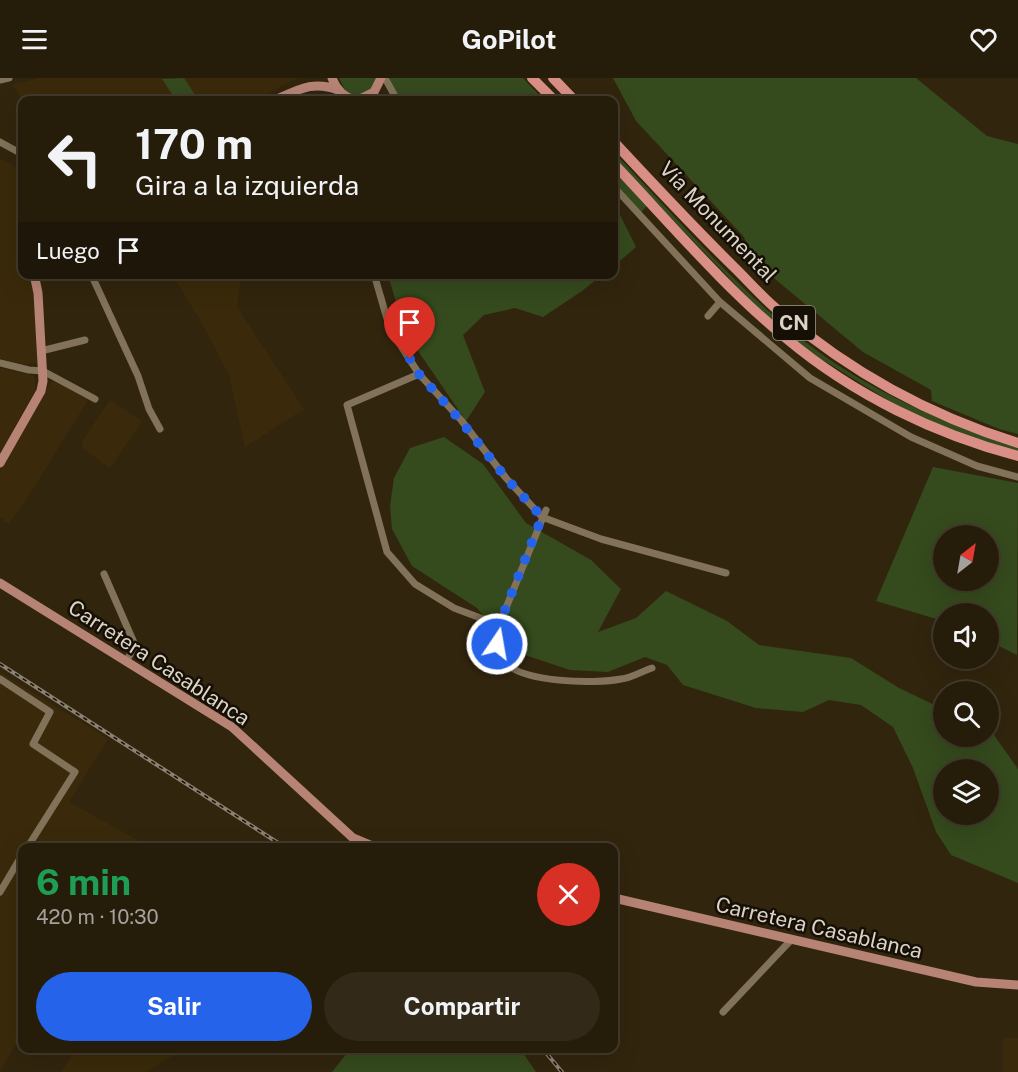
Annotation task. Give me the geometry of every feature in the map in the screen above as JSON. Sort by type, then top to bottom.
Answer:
[{"type":"highway","points":[[532,78],[550,96]]},
{"type":"highway","points":[[553,78],[570,96]]},
{"type":"highway","name":"Vía Monumental","points":[[618,146],[721,254],[778,310],[809,335],[858,370],[894,391],[961,422],[1018,443]]},
{"type":"highway","name":"Vía Monumental","points":[[618,168],[748,303],[787,339],[815,360],[907,416],[957,437],[1018,456]]},
{"type":"main road","points":[[302,88],[314,78]]},
{"type":"main road","points":[[332,78],[342,95]]},
{"type":"main road","points":[[367,96],[374,92],[383,78]]},
{"type":"main road","points":[[284,96],[302,88],[319,85],[342,95]]},
{"type":"main road","points":[[0,463],[41,391],[43,371],[35,279]]},
{"type":"main road","name":"Carretera Casablanca","points":[[0,583],[232,727],[353,838],[364,843]]},
{"type":"main road","name":"Carretera Casablanca","points":[[618,899],[976,982],[1018,985]]},
{"type":"street","points":[[0,80],[9,78]]},
{"type":"street","points":[[383,78],[393,96]]},
{"type":"street","points":[[0,142],[18,152]]},
{"type":"street","points":[[618,191],[720,302],[810,378],[911,437],[977,466],[1018,477]]},
{"type":"street","points":[[93,279],[138,376],[149,409],[160,429]]},
{"type":"street","points":[[375,279],[390,329],[419,374],[460,420],[506,478],[544,513],[601,539],[726,573]]},
{"type":"street","points":[[708,316],[720,302]]},
{"type":"street","points":[[41,351],[86,340]]},
{"type":"street","points":[[0,363],[43,371],[95,399]]},
{"type":"street","points":[[419,374],[347,405],[387,552],[415,584],[454,608],[499,625]]},
{"type":"street","points":[[544,513],[499,625],[497,644],[505,663],[529,675],[570,682],[623,679],[652,668]]},
{"type":"street","points":[[104,574],[135,645],[126,662]]},
{"type":"street","points":[[0,679],[50,712],[33,744],[75,772],[30,843]]},
{"type":"street","points":[[0,892],[18,862]]},
{"type":"street","points":[[723,1012],[791,940]]},
{"type":"shaded area","points":[[39,78],[297,78],[263,96],[19,96],[13,85]]},
{"type":"shaded area","points":[[0,158],[18,168],[18,279],[31,279],[35,304],[38,363],[18,365],[0,358]]},
{"type":"shaded area","points":[[175,279],[240,279],[237,307],[304,409],[245,447],[229,375]]},
{"type":"shaded area","points":[[0,368],[34,376],[36,389],[0,453]]},
{"type":"shaded area","points":[[51,382],[57,382],[88,400],[33,489],[9,523],[0,518],[0,469]]},
{"type":"shaded area","points":[[110,400],[142,421],[110,468],[83,449],[82,441]]},
{"type":"shaded area","points":[[0,672],[108,739],[69,802],[143,843],[18,843],[18,1041],[0,1071]]},
{"type":"shaded area","points":[[1003,1038],[1018,1038],[1018,1072],[1003,1072]]},
{"type":"shaded area","points":[[73,1053],[177,1053],[146,1072],[61,1072]]},
{"type":"green space","points":[[184,78],[196,96],[173,96],[162,79]]},
{"type":"green space","points":[[339,78],[377,78],[371,89],[358,96],[346,92]]},
{"type":"green space","points":[[390,78],[523,78],[540,96],[401,96],[393,89]]},
{"type":"green space","points":[[613,78],[916,78],[987,136],[1018,144],[1018,434],[999,429],[932,401],[931,390],[863,352],[752,260],[744,237],[636,121]]},
{"type":"green space","points":[[618,156],[743,287],[789,329],[815,349],[869,384],[898,399],[987,437],[1018,447],[1018,453],[978,440],[902,409],[818,357],[763,313],[618,163]]},
{"type":"green space","points":[[618,174],[647,206],[641,212],[618,187]]},
{"type":"green space","points":[[618,211],[636,247],[618,263]]},
{"type":"green space","points":[[389,279],[597,279],[543,317],[515,308],[484,315],[463,335],[485,392],[466,421],[405,332]]},
{"type":"green space","points":[[444,437],[483,464],[526,523],[591,560],[621,589],[598,632],[636,618],[666,591],[727,621],[759,645],[851,658],[899,688],[933,704],[933,747],[999,747],[999,742],[1018,769],[1018,883],[951,855],[933,825],[999,825],[999,759],[933,759],[933,824],[913,768],[893,727],[861,705],[829,700],[803,712],[756,708],[683,685],[667,665],[645,657],[608,672],[570,670],[513,651],[477,608],[412,566],[392,529],[390,506],[394,478],[410,448]]},
{"type":"green space","points":[[933,467],[1018,483],[1017,655],[999,646],[999,603],[933,603],[933,618],[876,601]]},
{"type":"green space","points":[[347,1053],[414,1055],[418,1053],[523,1053],[536,1072],[332,1072]]},
{"type":"railway","points":[[0,664],[278,843]]},
{"type":"railway","points":[[546,1053],[562,1072]]},
{"type":"route","points":[[410,359],[419,374],[460,420],[506,478],[542,517],[499,625],[497,644]]}]
